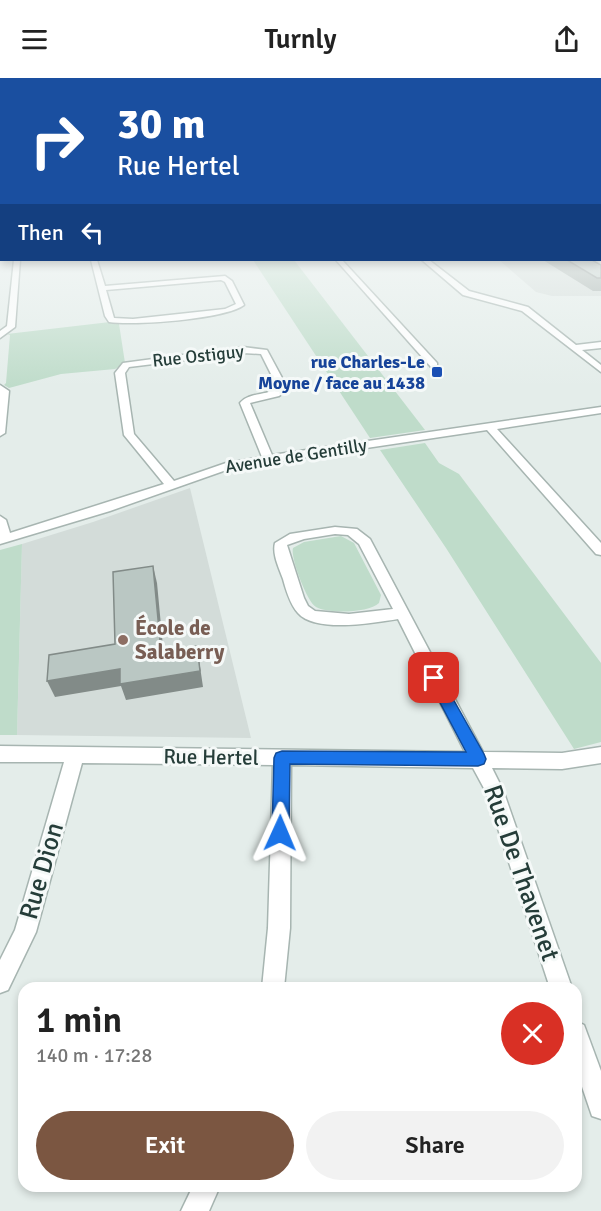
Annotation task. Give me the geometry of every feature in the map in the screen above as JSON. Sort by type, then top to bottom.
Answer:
[{"type":"street","points":[[0,335],[11,327],[15,282]]},
{"type":"street","points":[[101,282],[109,318],[118,321],[227,311],[240,305],[228,282]]},
{"type":"street","points":[[103,288],[176,282]]},
{"type":"street","points":[[359,282],[434,365]]},
{"type":"street","points":[[452,282],[466,293],[525,309],[601,369]]},
{"type":"street","points":[[575,348],[601,345]]},
{"type":"street","name":"Rue Ostiguy","points":[[171,485],[129,435],[120,373],[122,368],[129,364],[249,350],[264,352],[283,389],[279,393],[248,400],[245,404],[268,459]]},
{"type":"street","points":[[0,388],[4,392],[0,433]]},
{"type":"street","name":"Avenue de Gentilly","points":[[2,539],[106,508],[220,467],[601,410]]},
{"type":"street","points":[[489,426],[601,551]]},
{"type":"street","points":[[0,520],[2,539]]},
{"type":"street","name":"Rue De Thavenet","points":[[400,614],[372,618],[324,618],[307,614],[300,605],[280,548],[281,543],[295,537],[340,530],[356,534],[365,542],[400,614],[494,790],[559,982]]},
{"type":"street","name":"Rue Hertel","points":[[0,754],[562,761],[601,755]]},
{"type":"street","name":"Rue Dion","points":[[0,982],[15,955],[29,919],[75,755]]},
{"type":"street","points":[[274,982],[279,928],[282,758]]},
{"type":"street","points":[[582,1051],[601,1107]]},
{"type":"street","points":[[195,1211],[204,1192]]},
{"type":"shaded area","points":[[524,282],[601,282],[601,296],[552,296],[536,292]]},
{"type":"shaded area","name":"École de Salaberry","points":[[190,488],[251,738],[17,735],[22,544]]},
{"type":"green space","points":[[267,282],[311,282],[425,430],[370,438]]},
{"type":"green space","points":[[110,322],[119,324],[125,363],[115,369],[61,374],[9,388],[4,385],[10,335],[7,334]]},
{"type":"green space","points":[[425,443],[439,463],[459,474],[601,663],[601,742],[574,749],[446,548],[380,450]]},
{"type":"green space","points":[[341,536],[354,543],[381,595],[379,603],[367,609],[330,611],[322,609],[312,603],[304,589],[294,560],[293,548],[304,542]]},
{"type":"green space","points":[[22,544],[17,735],[0,735],[0,550]]},
{"type":"building","points":[[153,566],[161,651],[197,646],[200,671],[120,684],[120,669],[47,681],[49,655],[115,644],[113,572]]},
{"type":"place","name":"rue Charles-Le Moyne / face au 1438","points":[[437,372]]},
{"type":"place","name":"École de Salaberry","points":[[123,640]]},
{"type":"route","points":[[280,833],[282,758],[478,759],[434,678]]}]
